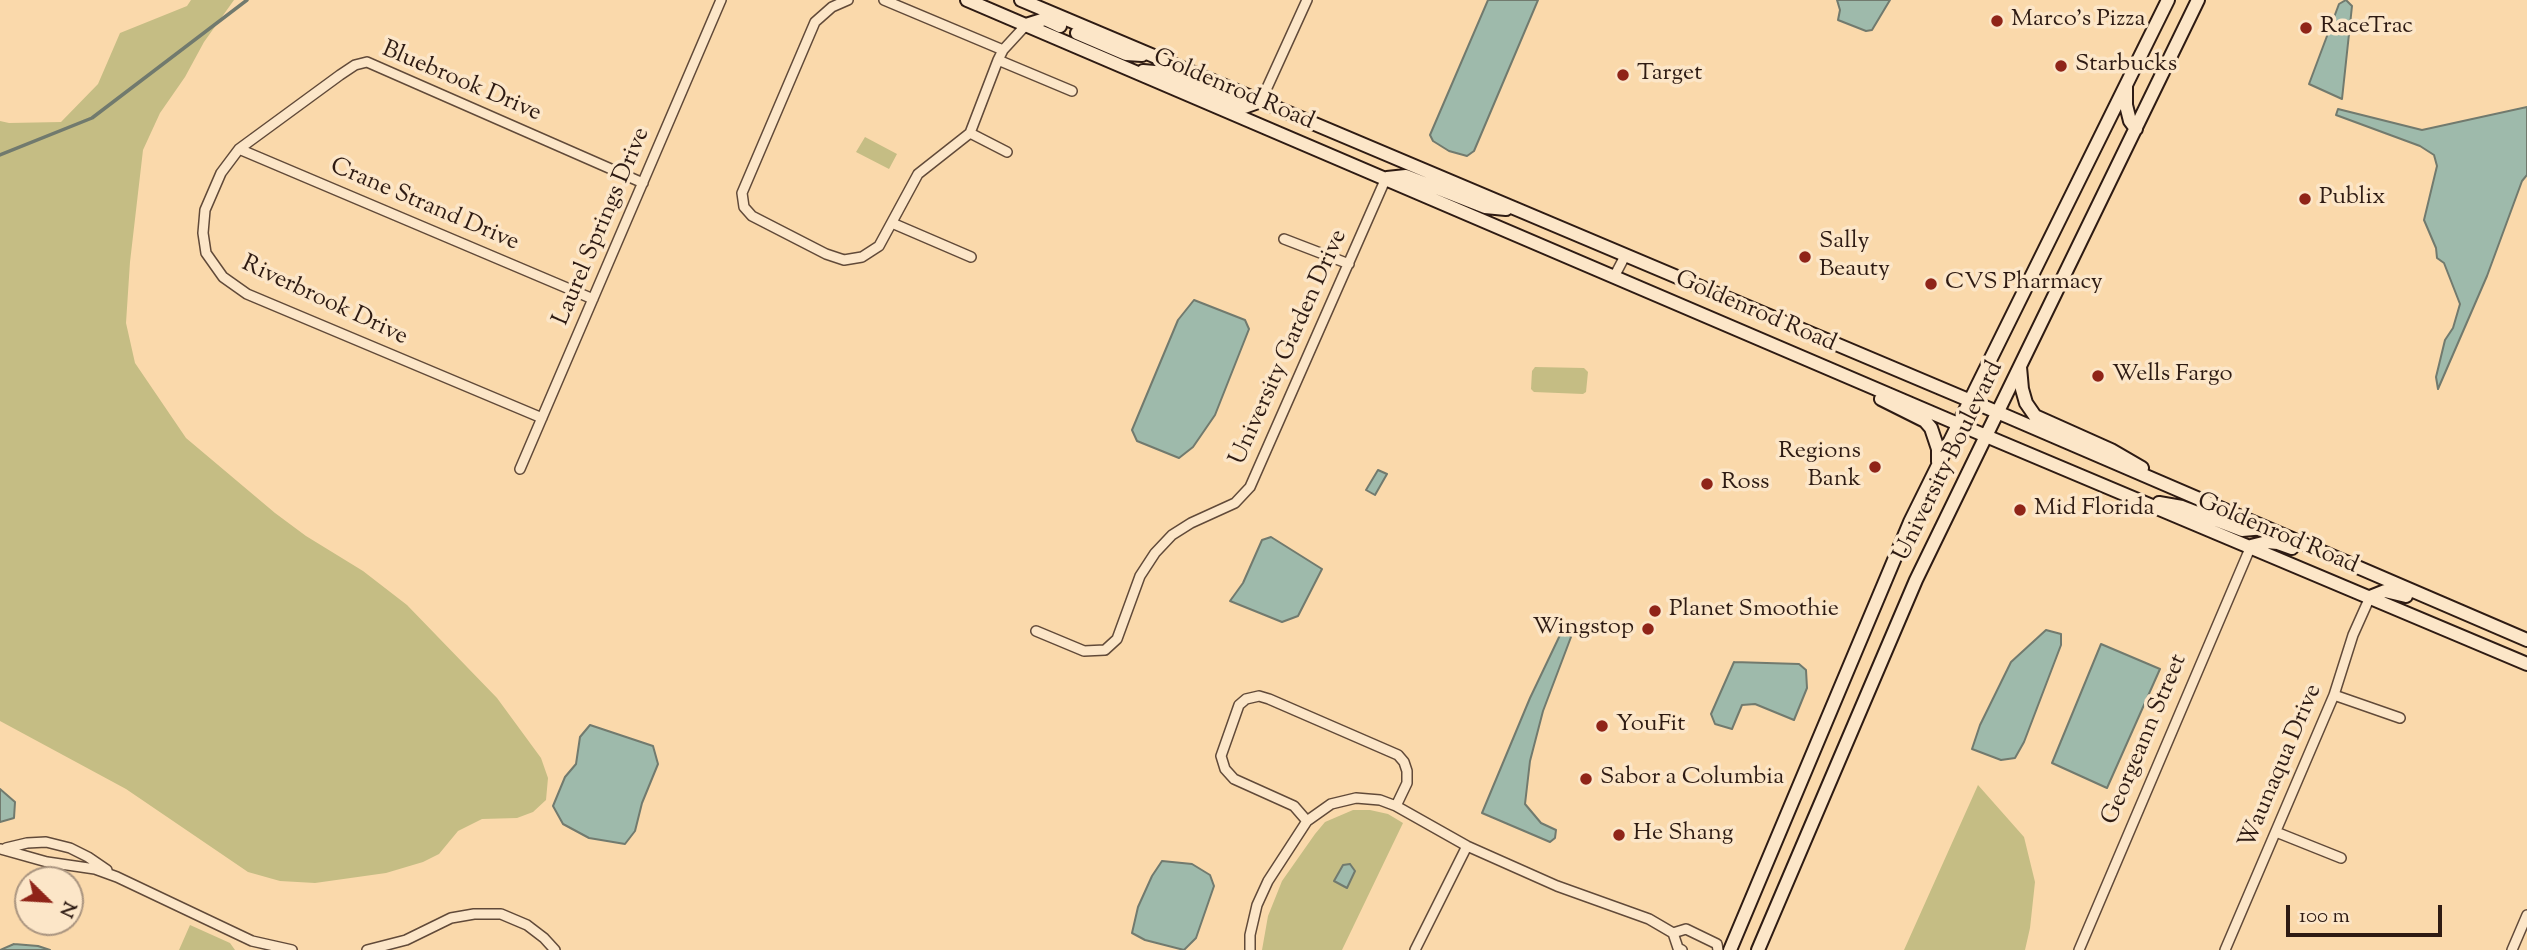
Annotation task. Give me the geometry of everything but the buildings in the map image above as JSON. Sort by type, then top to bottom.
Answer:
[{"type":"main road","name":"Goldenrod Road","points":[[967,0],[1986,436],[2523,660]]},
{"type":"main road","name":"Goldenrod Road","points":[[1021,0],[1997,412],[2524,638]]},
{"type":"main road","name":"University Boulevard","points":[[1730,950],[1894,559],[2168,0]]},
{"type":"main road","name":"University Boulevard","points":[[1758,950],[1916,580],[2198,0]]},
{"type":"main road","points":[[1026,25],[1045,19],[1126,54],[1153,56]]},
{"type":"main road","points":[[1129,70],[1166,73],[1244,107],[1261,102]]},
{"type":"main road","points":[[2126,82],[2126,105],[2130,121],[2136,130]]},
{"type":"main road","points":[[1387,178],[1406,176],[1485,207],[1520,211]]},
{"type":"main road","points":[[2020,365],[2026,403],[2035,416],[2111,450],[2187,495]]},
{"type":"main road","points":[[1840,372],[1866,391],[1925,421],[1931,428],[1938,449],[1938,466]]},
{"type":"main road","points":[[2147,503],[2175,505],[2242,530],[2265,528]]},
{"type":"main road","points":[[2250,546],[2267,542],[2278,543],[2357,575],[2375,575]]},
{"type":"main road","points":[[2370,597],[2385,591],[2400,593],[2491,633],[2524,638]]},
{"type":"street","name":"Laurel Springs Drive","points":[[520,469],[721,0]]},
{"type":"street","points":[[848,0],[832,6],[815,22],[742,193],[747,212],[752,216],[826,254],[844,260],[862,257],[875,250],[918,174],[970,132],[1003,50],[1026,25]]},
{"type":"street","points":[[884,0],[1003,50]]},
{"type":"street","points":[[1261,102],[1307,0]]},
{"type":"street","points":[[998,60],[1072,92]]},
{"type":"street","name":"Bluebrook Drive","points":[[239,149],[340,75],[355,65],[367,62],[643,183]]},
{"type":"street","points":[[970,132],[1007,152]]},
{"type":"street","name":"Crane Strand Drive","points":[[239,149],[593,299]]},
{"type":"street","name":"Riverbrook Drive","points":[[239,149],[221,173],[205,210],[203,233],[206,253],[223,277],[247,294],[542,418]]},
{"type":"street","name":"University Garden Drive","points":[[1036,631],[1084,651],[1105,650],[1117,639],[1140,576],[1155,553],[1172,535],[1191,523],[1236,503],[1243,495],[1261,466],[1387,178]]},
{"type":"street","points":[[892,223],[971,257]]},
{"type":"street","points":[[1284,239],[1349,264]]},
{"type":"street","points":[[1615,275],[1625,256]]},
{"type":"street","name":"Georgeann Street","points":[[2079,950],[2250,546]]},
{"type":"street","name":"Waunaqua Drive","points":[[2225,950],[2334,695],[2353,635],[2370,597]]},
{"type":"street","points":[[2334,695],[2400,718]]},
{"type":"street","points":[[1307,821],[1294,806],[1234,779],[1225,769],[1221,756],[1239,705],[1246,699],[1259,696],[1269,699],[1398,755],[1405,762],[1408,783],[1396,806]]},
{"type":"street","points":[[1250,950],[1250,935],[1257,905],[1268,881],[1307,821],[1331,804],[1356,798],[1380,800],[1396,806],[1466,846],[1557,886],[1649,919],[1673,933],[1678,948],[1682,950]]},
{"type":"street","points":[[2276,832],[2342,858]]},
{"type":"street","points":[[1,849],[46,842],[70,848],[117,877],[250,946],[292,950]]},
{"type":"street","points":[[1415,950],[1466,846]]},
{"type":"street","points":[[1,849],[47,862],[95,869],[117,877]]},
{"type":"street","points":[[367,950],[406,940],[451,918],[474,914],[502,914],[527,925],[555,950]]},
{"type":"street","points":[[2512,950],[2527,915]]},
{"type":"street","points":[[1673,933],[1686,929],[1717,944],[1718,950]]},
{"type":"shaded area","points":[[191,0],[234,0],[160,113],[143,150],[126,323],[135,363],[186,438],[275,513],[306,536],[363,571],[407,605],[497,698],[541,758],[548,778],[546,800],[533,812],[517,818],[482,819],[458,831],[439,854],[423,862],[386,873],[315,883],[280,881],[248,872],[126,789],[0,721],[0,121],[61,122],[98,84],[120,33],[187,6]]},
{"type":"shaded area","points":[[1488,0],[1538,0],[1474,151],[1467,156],[1449,151],[1433,141],[1430,135]]},
{"type":"shaded area","points":[[1837,0],[1890,0],[1872,30],[1866,31],[1838,20],[1840,10]]},
{"type":"shaded area","points":[[2346,0],[2352,6],[2342,99],[2309,84],[2339,4]]},
{"type":"shaded area","points":[[2527,107],[2527,175],[2522,181],[2487,276],[2438,389],[2436,377],[2445,340],[2453,328],[2460,304],[2444,263],[2437,258],[2436,248],[2424,220],[2437,166],[2434,155],[2420,146],[2336,115],[2338,109],[2422,130]]},
{"type":"shaded area","points":[[865,137],[897,154],[889,169],[856,152]]},
{"type":"shaded area","points":[[1194,300],[1245,320],[1249,329],[1215,415],[1193,447],[1179,458],[1137,441],[1132,430],[1178,320]]},
{"type":"shaded area","points":[[1535,367],[1584,368],[1588,372],[1586,392],[1534,392],[1531,389],[1532,371]]},
{"type":"shaded area","points":[[1378,470],[1387,474],[1375,495],[1366,490]]},
{"type":"shaded area","points":[[1271,537],[1322,569],[1298,616],[1282,622],[1230,601],[1243,583],[1262,540]]},
{"type":"shaded area","points":[[2046,630],[2061,634],[2061,645],[2024,742],[2015,758],[2001,760],[1972,749],[1980,725],[2011,662]]},
{"type":"shaded area","points":[[1567,632],[1571,637],[1543,711],[1530,761],[1525,804],[1541,823],[1556,830],[1555,838],[1550,842],[1482,813],[1530,698],[1561,633]]},
{"type":"shaded area","points":[[2101,644],[2160,669],[2107,788],[2052,763]]},
{"type":"shaded area","points":[[1734,662],[1799,664],[1806,670],[1807,688],[1794,720],[1755,704],[1742,705],[1732,729],[1715,724],[1711,714]]},
{"type":"shaded area","points":[[590,725],[653,746],[658,764],[642,803],[635,831],[625,844],[589,838],[563,824],[553,806],[565,777],[576,764],[580,737]]},
{"type":"shaded area","points":[[1978,785],[2024,837],[2035,882],[2025,950],[1904,950]]},
{"type":"shaded area","points":[[0,789],[15,802],[14,818],[0,822]]},
{"type":"shaded area","points":[[1353,810],[1388,814],[1403,823],[1342,950],[1262,950],[1268,916],[1282,881],[1325,822]]},
{"type":"shaded area","points":[[1162,861],[1192,864],[1210,875],[1214,886],[1196,938],[1184,950],[1145,940],[1132,933],[1138,907]]},
{"type":"shaded area","points":[[1350,864],[1355,871],[1347,888],[1334,881],[1343,865]]},
{"type":"shaded area","points":[[190,925],[230,943],[235,950],[179,950]]},
{"type":"shaded area","points":[[14,944],[38,946],[50,950],[0,950]]},
{"type":"waterway","points":[[0,155],[92,118],[247,0]]},
{"type":"place","name":"Marco's Pizza","points":[[1997,21]]},
{"type":"place","name":"RaceTrac","points":[[2306,28]]},
{"type":"place","name":"Starbucks","points":[[2061,66]]},
{"type":"place","name":"Target","points":[[1623,75]]},
{"type":"place","name":"Publix","points":[[2305,199]]},
{"type":"place","name":"Sally Beauty","points":[[1805,257]]},
{"type":"place","name":"CVS Pharmacy","points":[[1931,284]]},
{"type":"place","name":"Wells Fargo","points":[[2098,376]]},
{"type":"place","name":"Regions Bank","points":[[1875,467]]},
{"type":"place","name":"Ross","points":[[1707,484]]},
{"type":"place","name":"Mid Florida","points":[[2020,510]]},
{"type":"place","name":"Planet Smoothie","points":[[1655,611]]},
{"type":"place","name":"Wingstop","points":[[1648,629]]},
{"type":"place","name":"YouFit","points":[[1602,726]]},
{"type":"place","name":"Sabor a Columbia","points":[[1586,779]]},
{"type":"place","name":"He Shang","points":[[1619,835]]}]
